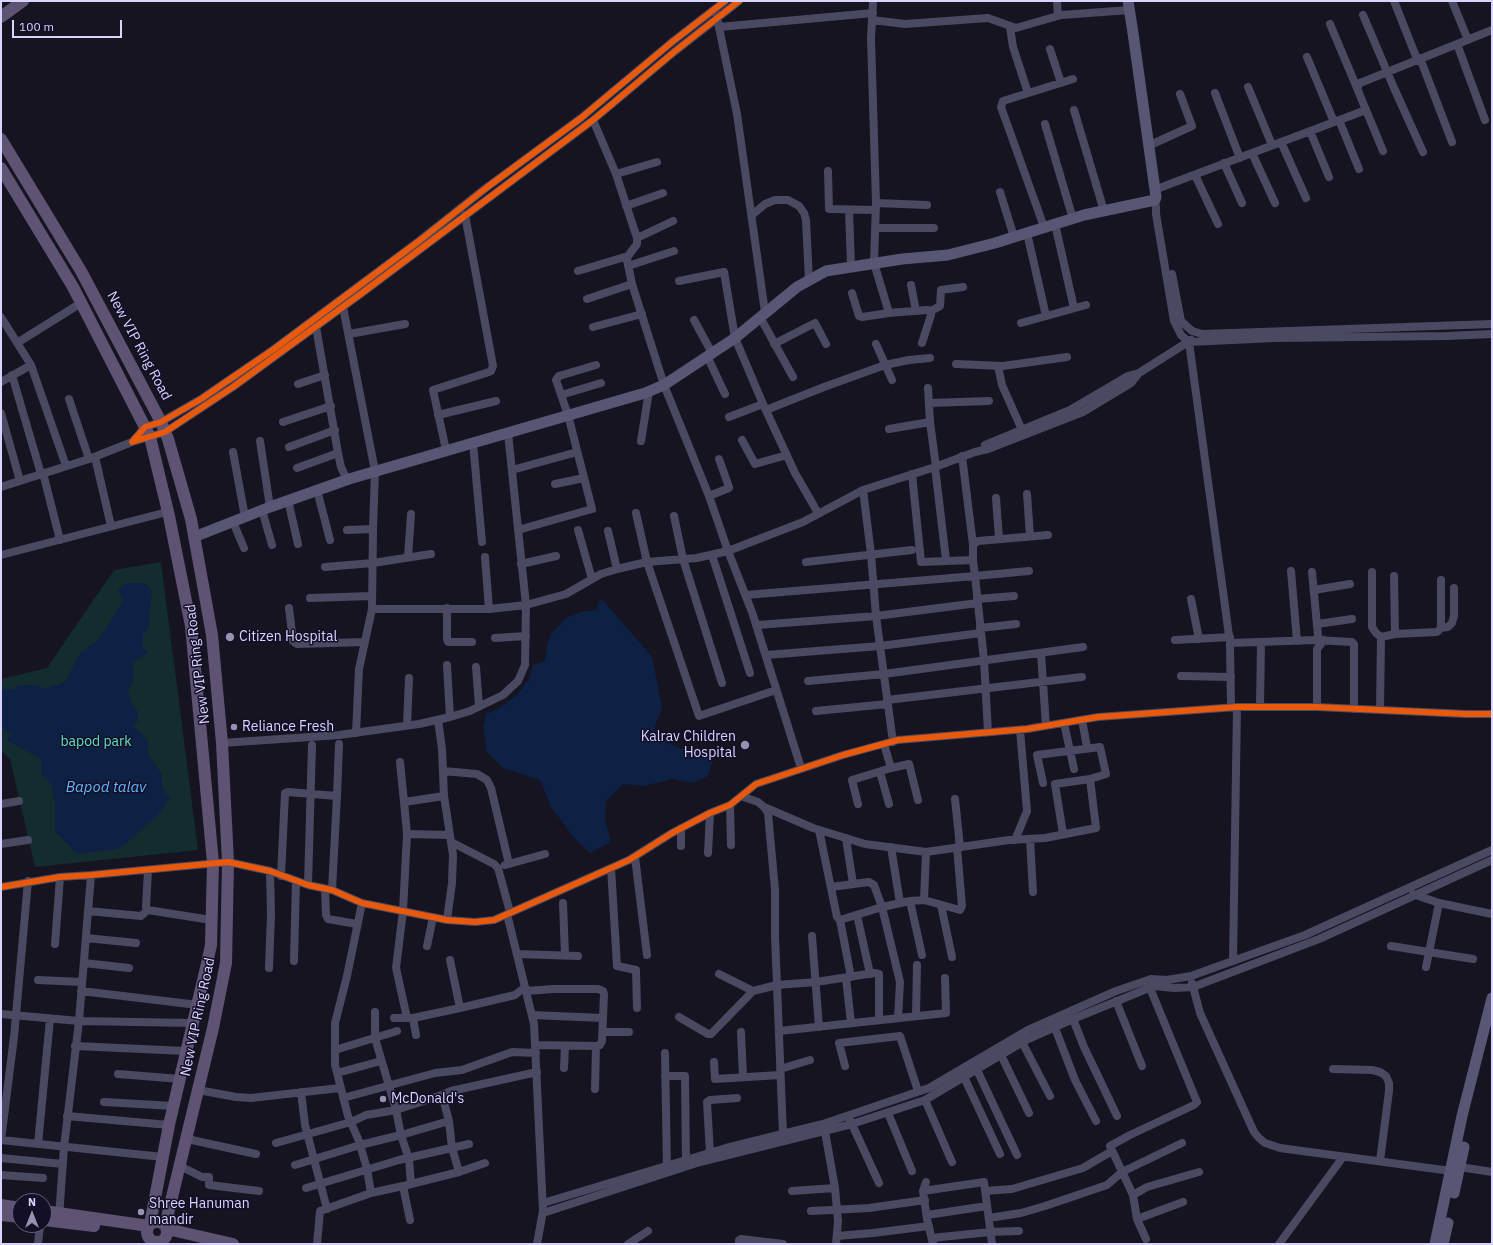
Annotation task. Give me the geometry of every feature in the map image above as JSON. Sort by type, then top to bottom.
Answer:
[{"type":"main road","points":[[1,17],[23,1]]},
{"type":"main road","name":"New VIP Ring Road","points":[[1,139],[81,271],[163,427],[191,519],[212,635],[222,743],[228,862],[226,963],[166,1227]]},
{"type":"main road","name":"New VIP Ring Road","points":[[2,170],[42,234],[81,303],[148,432],[168,512],[191,626],[213,863],[210,952],[173,1106],[148,1232]]},
{"type":"main road","points":[[1,1205],[12,1207]]},
{"type":"main road","points":[[1,1215],[12,1216]]},
{"type":"main road","points":[[52,1215],[59,1218],[148,1232]]},
{"type":"main road","points":[[52,1219],[59,1218]]},
{"type":"main road","points":[[148,1232],[157,1222],[163,1223],[166,1227],[233,1244]]},
{"type":"main road","points":[[148,1232],[150,1239],[161,1243],[167,1235],[166,1227]]},
{"type":"street","points":[[1,487],[92,458],[132,442],[148,432],[163,427],[233,387],[316,327],[342,303],[419,241],[486,188],[581,118],[672,42],[725,1]]},
{"type":"street","points":[[163,427],[204,397],[342,303],[465,215],[593,120],[674,52],[739,1]]},
{"type":"street","points":[[873,1],[871,38],[876,207],[874,263],[889,313]]},
{"type":"street","points":[[1057,1],[1058,16]]},
{"type":"street","points":[[1394,1],[1452,142]]},
{"type":"street","points":[[1452,1],[1468,40]]},
{"type":"street","points":[[715,9],[737,114],[752,215],[762,315],[774,344],[792,377]]},
{"type":"street","points":[[719,27],[872,21],[905,24],[988,18],[1010,27],[1019,27],[1058,16],[1130,12],[1156,214],[1174,321],[1184,339],[1189,342],[1275,338],[1466,336],[1492,334]]},
{"type":"street","points":[[1363,15],[1423,152]]},
{"type":"street","points":[[1330,24],[1383,151]]},
{"type":"street","points":[[1010,27],[1012,43],[1028,93]]},
{"type":"street","points":[[1357,88],[1363,81],[1492,30]]},
{"type":"street","points":[[1457,44],[1485,120]]},
{"type":"street","points":[[1050,49],[1061,83]]},
{"type":"street","points":[[1307,57],[1359,169]]},
{"type":"street","points":[[1073,79],[1003,101],[1000,107],[1050,226],[1074,308]]},
{"type":"street","points":[[1248,86],[1272,145]]},
{"type":"street","points":[[1215,93],[1240,158]]},
{"type":"street","points":[[1148,146],[1192,126],[1180,94]]},
{"type":"street","points":[[1074,110],[1104,211]]},
{"type":"street","points":[[194,536],[266,508],[347,480],[649,391],[664,385],[735,338],[797,287],[826,271],[902,259],[948,255],[1073,219],[1155,199],[1195,174],[1366,110]]},
{"type":"street","points":[[578,271],[628,256],[637,244],[637,238],[616,174],[593,120]]},
{"type":"street","points":[[1045,124],[1073,219]]},
{"type":"street","points":[[1310,131],[1329,177]]},
{"type":"street","points":[[558,135],[563,142]]},
{"type":"street","points":[[1282,142],[1306,198]]},
{"type":"street","points":[[1252,153],[1275,203]]},
{"type":"street","points":[[616,174],[657,162]]},
{"type":"street","points":[[1224,164],[1242,203]]},
{"type":"street","points":[[828,171],[829,209],[849,210],[876,207],[927,205]]},
{"type":"street","points":[[1195,174],[1218,224]]},
{"type":"street","points":[[1000,192],[1014,237]]},
{"type":"street","points":[[626,206],[664,193]]},
{"type":"street","points":[[1155,199],[1160,213],[1180,316],[1188,328],[1200,334],[1492,324]]},
{"type":"street","points":[[752,215],[766,204],[775,200],[788,200],[799,206],[804,213],[806,220],[809,281]]},
{"type":"street","points":[[849,210],[851,267]]},
{"type":"street","points":[[446,450],[433,392],[434,389],[489,372],[493,366],[465,215]]},
{"type":"street","points":[[637,238],[672,221]]},
{"type":"street","points":[[876,228],[934,228]]},
{"type":"street","points":[[1027,233],[1046,316]]},
{"type":"street","points":[[628,266],[674,251]]},
{"type":"street","points":[[628,256],[628,266],[632,284],[664,385],[709,496],[728,552],[746,595],[801,768]]},
{"type":"street","points":[[679,282],[724,272],[735,338],[764,407],[787,455],[818,513]]},
{"type":"street","points":[[587,299],[632,284]]},
{"type":"street","points":[[911,285],[916,311]]},
{"type":"street","points":[[852,293],[860,317],[889,313],[931,311],[940,306],[941,290],[963,287]]},
{"type":"street","points":[[17,343],[81,303]]},
{"type":"street","points":[[342,303],[376,471],[372,529],[372,609],[359,674],[356,733]]},
{"type":"street","points":[[1021,323],[1086,305]]},
{"type":"street","points":[[922,343],[931,311]]},
{"type":"street","points":[[593,327],[642,314]]},
{"type":"street","points":[[1,317],[30,365],[66,466]]},
{"type":"street","points":[[694,320],[725,394]]},
{"type":"street","points":[[774,344],[815,323],[826,344]]},
{"type":"street","points":[[349,334],[405,324]]},
{"type":"street","points":[[1446,326],[1447,336]]},
{"type":"street","points":[[1466,326],[1466,336]]},
{"type":"street","points":[[316,327],[338,453],[341,467],[347,480]]},
{"type":"street","points":[[975,452],[984,445],[1070,410],[1128,376],[1139,373],[1200,334]]},
{"type":"street","points":[[1189,342],[1230,640],[1231,677],[1234,707],[1233,961]]},
{"type":"street","points":[[876,344],[892,380]]},
{"type":"street","points":[[956,364],[998,366],[1067,357]]},
{"type":"street","points":[[729,417],[764,407],[886,365],[909,360],[930,358]]},
{"type":"street","points":[[1,382],[30,365]]},
{"type":"street","points":[[518,530],[592,509],[568,415],[556,382],[557,378],[596,365]]},
{"type":"street","points":[[998,366],[1002,385],[1022,430]]},
{"type":"street","points":[[372,609],[489,609],[526,605],[566,594],[592,579],[617,569],[647,562],[684,559],[728,552],[803,522],[863,490],[936,467],[962,456],[988,450],[1083,412],[1131,383],[1139,373]]},
{"type":"street","points":[[298,384],[325,375]]},
{"type":"street","points":[[12,376],[42,474],[60,540]]},
{"type":"street","points":[[560,395],[602,383]]},
{"type":"street","points":[[928,388],[930,422],[946,560]]},
{"type":"street","points":[[641,441],[649,391]]},
{"type":"street","points":[[69,399],[92,458],[111,526]]},
{"type":"street","points":[[438,415],[496,401]]},
{"type":"street","points":[[929,403],[989,402]]},
{"type":"street","points":[[283,422],[331,406]]},
{"type":"street","points":[[1,413],[20,481]]},
{"type":"street","points":[[889,429],[930,422]]},
{"type":"street","points":[[288,447],[335,430]]},
{"type":"street","points":[[222,743],[339,735],[438,720],[479,706],[503,695],[518,681],[525,664],[526,605],[508,433]]},
{"type":"street","points":[[742,440],[754,464],[787,455]]},
{"type":"street","points":[[260,441],[266,508],[272,545]]},
{"type":"street","points":[[473,443],[482,542]]},
{"type":"street","points":[[233,452],[245,517]]},
{"type":"street","points":[[512,470],[577,452]]},
{"type":"street","points":[[297,468],[338,453]]},
{"type":"street","points":[[962,456],[973,545],[973,560],[984,660],[988,732]]},
{"type":"street","points":[[709,496],[729,488],[719,459]]},
{"type":"street","points":[[912,474],[921,562],[973,560]]},
{"type":"street","points":[[555,484],[584,478]]},
{"type":"street","points":[[317,490],[330,540]]},
{"type":"street","points":[[863,490],[871,554],[876,616],[893,742]]},
{"type":"street","points":[[1027,494],[1030,536]]},
{"type":"street","points":[[996,498],[1000,539]]},
{"type":"street","points":[[288,500],[298,544]]},
{"type":"street","points":[[1,555],[168,512]]},
{"type":"street","points":[[636,513],[647,562],[699,716],[776,690]]},
{"type":"street","points":[[408,557],[411,514]]},
{"type":"street","points":[[674,516],[684,559],[722,683]]},
{"type":"street","points":[[233,522],[244,548]]},
{"type":"street","points":[[347,530],[372,529]]},
{"type":"street","points":[[578,530],[592,579]]},
{"type":"street","points":[[608,531],[617,569]]},
{"type":"street","points":[[973,545],[978,541],[1048,535]]},
{"type":"street","points":[[806,562],[912,550]]},
{"type":"street","points":[[326,567],[373,563],[431,554]]},
{"type":"street","points":[[712,555],[750,673]]},
{"type":"street","points":[[521,564],[556,556]]},
{"type":"street","points":[[485,557],[489,609]]},
{"type":"street","points":[[746,595],[1029,571]]},
{"type":"street","points":[[1291,571],[1296,641]]},
{"type":"street","points":[[1312,572],[1318,636],[1316,640]]},
{"type":"street","points":[[1372,572],[1372,627],[1381,637]]},
{"type":"street","points":[[1394,576],[1395,634]]},
{"type":"street","points":[[1381,637],[1395,634],[1432,634],[1437,632],[1440,628],[1441,580]]},
{"type":"street","points":[[1314,590],[1350,584]]},
{"type":"street","points":[[1440,628],[1448,627],[1452,623],[1454,616],[1454,588]]},
{"type":"street","points":[[310,598],[372,596]]},
{"type":"street","points":[[756,625],[876,616],[1014,596]]},
{"type":"street","points":[[1190,599],[1199,639]]},
{"type":"street","points":[[289,608],[293,641],[297,644],[365,642]]},
{"type":"street","points":[[446,608],[448,642],[472,642]]},
{"type":"street","points":[[1317,624],[1352,619]]},
{"type":"street","points":[[766,655],[880,646],[1016,624]]},
{"type":"street","points":[[495,638],[526,636]]},
{"type":"street","points":[[1380,710],[1381,637]]},
{"type":"street","points":[[1175,640],[1199,639],[1261,642],[1324,640],[1352,642],[1354,644],[1354,709]]},
{"type":"street","points":[[1316,707],[1317,649],[1324,640]]},
{"type":"street","points":[[1260,706],[1261,642]]},
{"type":"street","points":[[808,681],[884,674],[1083,647]]},
{"type":"street","points":[[1042,653],[1046,726]]},
{"type":"street","points":[[447,665],[450,717]]},
{"type":"street","points":[[476,667],[479,706]]},
{"type":"street","points":[[1181,676],[1231,677]]},
{"type":"street","points":[[816,711],[1082,677]]},
{"type":"street","points":[[408,725],[409,678]]},
{"type":"street","points":[[1,887],[28,881],[60,877],[228,862],[270,871],[296,881],[329,890],[362,903],[447,920],[475,922],[494,920],[635,857],[681,828],[710,813],[730,805],[756,784],[843,755],[893,742],[1020,730],[1082,720],[1234,707],[1316,707],[1492,714]]},
{"type":"street","points":[[438,720],[442,749],[444,796],[453,855],[452,883],[447,920]]},
{"type":"street","points":[[1082,720],[1087,747]]},
{"type":"street","points":[[1064,723],[1074,769]]},
{"type":"street","points":[[1015,840],[1027,811],[1020,730]]},
{"type":"street","points":[[339,744],[337,796],[326,915],[328,919],[357,924]]},
{"type":"street","points":[[884,744],[891,768]]},
{"type":"street","points":[[308,884],[312,745]]},
{"type":"street","points":[[1043,782],[1037,755],[1087,747],[1100,747],[1106,774],[1090,779],[1055,784],[1063,834]]},
{"type":"street","points":[[400,762],[407,834],[402,911],[396,968],[416,1035]]},
{"type":"street","points":[[858,804],[852,780],[909,764],[918,800]]},
{"type":"street","points":[[443,771],[477,774],[487,780],[491,788],[509,864]]},
{"type":"street","points":[[880,772],[889,804]]},
{"type":"street","points":[[764,807],[818,830],[865,844],[926,852],[1030,839],[1096,828],[1090,779]]},
{"type":"street","points":[[281,876],[285,793],[337,796]]},
{"type":"street","points":[[404,802],[444,796]]},
{"type":"street","points":[[741,796],[758,802],[768,813],[775,890],[783,1134]]},
{"type":"street","points":[[840,920],[882,907],[910,901],[924,900],[960,910],[962,906],[955,799]]},
{"type":"street","points":[[1,804],[19,801]]},
{"type":"street","points":[[730,805],[731,845]]},
{"type":"street","points":[[708,853],[710,813]]},
{"type":"street","points":[[681,828],[681,846]]},
{"type":"street","points":[[818,830],[837,917],[840,920],[849,977],[851,1023]]},
{"type":"street","points":[[407,834],[450,838],[494,864],[498,868],[534,1024],[543,1203],[543,1213],[537,1244]]},
{"type":"street","points":[[846,838],[853,884]]},
{"type":"street","points":[[1030,839],[1033,892]]},
{"type":"street","points":[[1,844],[28,840]]},
{"type":"street","points":[[891,847],[900,903]]},
{"type":"street","points":[[543,1213],[686,1163],[824,1127],[848,1115],[929,1088],[1028,1030],[1116,991],[1151,980],[1167,980],[1190,976],[1314,932],[1492,850]]},
{"type":"street","points":[[924,900],[926,852]]},
{"type":"street","points":[[498,868],[545,854]]},
{"type":"street","points":[[635,857],[647,954]]},
{"type":"street","points":[[686,1163],[710,1152],[783,1134],[852,1124],[925,1100],[1022,1042],[1073,1019],[1157,986],[1174,988],[1193,986],[1319,939],[1492,860]]},
{"type":"street","points":[[611,868],[617,966],[636,970],[636,1008]]},
{"type":"street","points":[[148,870],[146,907],[148,910]]},
{"type":"street","points":[[269,968],[271,915],[270,871]]},
{"type":"street","points":[[59,1218],[64,1147],[79,1021],[91,875]]},
{"type":"street","points":[[55,944],[60,877]]},
{"type":"street","points":[[28,881],[16,1015],[1,1140],[162,1157]]},
{"type":"street","points":[[294,961],[296,881]]},
{"type":"street","points":[[831,887],[872,883],[874,885],[882,907],[900,982],[898,1018]]},
{"type":"street","points":[[1403,890],[1439,903],[1492,914]]},
{"type":"street","points":[[910,901],[922,955]]},
{"type":"street","points":[[362,903],[347,976],[335,1024],[335,1065],[343,1098],[368,1169],[371,1193]]},
{"type":"street","points":[[563,903],[565,955]]},
{"type":"street","points":[[1426,967],[1439,903]]},
{"type":"street","points":[[941,905],[952,957]]},
{"type":"street","points":[[88,910],[141,916],[148,910],[211,920]]},
{"type":"street","points":[[856,915],[870,974]]},
{"type":"street","points":[[427,946],[433,917]]},
{"type":"street","points":[[812,936],[819,1027]]},
{"type":"street","points":[[86,938],[136,942]]},
{"type":"street","points":[[1391,946],[1472,959]]},
{"type":"street","points":[[517,954],[578,956]]},
{"type":"street","points":[[450,960],[460,1008]]},
{"type":"street","points":[[84,963],[129,968]]},
{"type":"street","points":[[916,1016],[917,965]]},
{"type":"street","points":[[679,1017],[708,1034],[713,1034],[753,991],[777,985],[816,982],[874,973],[879,974],[879,1020]]},
{"type":"street","points":[[719,974],[753,991]]},
{"type":"street","points":[[1190,976],[1200,1013],[1254,1132],[1265,1143],[1280,1148],[1343,1157],[1492,1172]]},
{"type":"street","points":[[779,1031],[946,1013],[945,978]]},
{"type":"street","points":[[38,980],[198,1005]]},
{"type":"street","points":[[1146,1239],[1137,1219],[1133,1195],[1110,1146],[1194,1105],[1197,1102],[1150,988]]},
{"type":"street","points":[[343,1098],[435,1073],[462,1070],[512,1052],[565,1046],[600,1045],[603,1032],[604,994],[603,991],[598,989],[526,989],[515,995],[460,1008],[410,1018],[394,1018]]},
{"type":"street","points":[[1435,1244],[1455,1169],[1492,998]]},
{"type":"street","points":[[1116,1001],[1142,1066]]},
{"type":"street","points":[[375,1012],[375,1038],[396,1110],[401,1135],[409,1158],[407,1185],[410,1220]]},
{"type":"street","points":[[1,1014],[79,1021],[193,1023]]},
{"type":"street","points":[[532,1015],[603,1018]]},
{"type":"street","points":[[38,1144],[50,1019]]},
{"type":"street","points":[[1073,1019],[1084,1047],[1117,1116]]},
{"type":"street","points":[[1477,1072],[1492,1025]]},
{"type":"street","points":[[1055,1028],[1075,1080],[1096,1121]]},
{"type":"street","points":[[335,1050],[397,1031]]},
{"type":"street","points":[[603,1032],[629,1032]]},
{"type":"street","points":[[741,1032],[743,1077]]},
{"type":"street","points":[[845,1066],[838,1043],[900,1036],[918,1091]]},
{"type":"street","points":[[1022,1042],[1050,1096]]},
{"type":"street","points":[[75,1046],[186,1051]]},
{"type":"street","points":[[564,1068],[565,1046]]},
{"type":"street","points":[[595,1089],[596,1046]]},
{"type":"street","points":[[665,1053],[667,1169]]},
{"type":"street","points":[[1001,1055],[1029,1113]]},
{"type":"street","points":[[714,1062],[716,1079],[780,1072],[810,1060]]},
{"type":"street","points":[[337,1073],[382,1061]]},
{"type":"street","points":[[1333,1069],[1372,1070],[1380,1072],[1386,1076],[1389,1083],[1389,1091],[1380,1161]]},
{"type":"street","points":[[977,1070],[1017,1155]]},
{"type":"street","points":[[276,1143],[351,1122],[366,1116],[396,1110],[451,1091],[537,1072]]},
{"type":"street","points":[[118,1074],[180,1079]]},
{"type":"street","points":[[665,1076],[685,1076],[686,1163]]},
{"type":"street","points":[[964,1077],[1000,1154]]},
{"type":"street","points":[[198,1090],[244,1098],[340,1088]]},
{"type":"street","points":[[301,1092],[305,1125],[327,1209]]},
{"type":"street","points":[[442,1095],[449,1121],[452,1148],[459,1172]]},
{"type":"street","points":[[710,1152],[708,1102],[710,1100],[737,1098]]},
{"type":"street","points":[[925,1100],[952,1162]]},
{"type":"street","points":[[104,1102],[173,1106]]},
{"type":"street","points":[[888,1113],[912,1170]]},
{"type":"street","points":[[848,1115],[879,1183]]},
{"type":"street","points":[[67,1116],[169,1125]]},
{"type":"street","points":[[295,1165],[360,1145],[449,1121]]},
{"type":"street","points":[[824,1127],[835,1188],[838,1221],[836,1240],[873,1233],[929,1226]]},
{"type":"street","points":[[187,1139],[256,1154]]},
{"type":"street","points":[[989,1218],[1021,1213],[1107,1185],[1122,1172],[1182,1143]]},
{"type":"street","points":[[306,1188],[368,1169],[469,1144]]},
{"type":"street","points":[[986,1191],[1012,1189],[1083,1168],[1112,1151]]},
{"type":"street","points":[[1279,1244],[1343,1157]]},
{"type":"street","points":[[1,1158],[63,1164]]},
{"type":"street","points":[[318,1244],[320,1211],[371,1193],[459,1172],[485,1163]]},
{"type":"street","points":[[180,1166],[202,1177],[209,1177],[209,1185],[259,1191]]},
{"type":"street","points":[[543,1203],[667,1169]]},
{"type":"street","points":[[1443,1244],[1455,1169]]},
{"type":"street","points":[[1133,1195],[1147,1187],[1199,1172]]},
{"type":"street","points":[[1,1175],[43,1178]]},
{"type":"street","points":[[926,1182],[923,1191],[926,1215],[932,1241],[990,1232],[1019,1231]]},
{"type":"street","points":[[923,1191],[984,1182],[992,1244]]},
{"type":"street","points":[[792,1191],[835,1188]]},
{"type":"street","points":[[811,1211],[869,1208],[924,1200]]},
{"type":"street","points":[[1137,1219],[1183,1202]]},
{"type":"street","points":[[926,1215],[987,1206]]},
{"type":"street","points":[[628,1244],[648,1231]]},
{"type":"street","points":[[38,1244],[39,1233]]},
{"type":"street","points":[[738,1244],[739,1240],[741,1239],[782,1244]]},
{"type":"green space","name":"bapod park","points":[[161,562],[198,850],[35,867],[10,759],[1,750],[1,679],[47,668],[114,570]]},
{"type":"water","name":"Bapod talav","points":[[126,583],[145,583],[152,590],[148,629],[143,634],[143,648],[148,653],[133,663],[133,682],[128,692],[133,706],[138,711],[138,721],[133,726],[148,740],[148,755],[162,774],[162,788],[170,798],[157,816],[123,846],[117,849],[77,854],[55,832],[55,803],[51,784],[41,774],[41,759],[7,740],[11,735],[1,727],[1,693],[4,689],[14,689],[19,685],[38,685],[43,689],[65,682],[80,653],[99,639],[109,624],[123,600],[118,590]]},
{"type":"water","points":[[602,599],[652,657],[662,708],[654,728],[668,743],[678,748],[706,752],[712,762],[708,776],[692,783],[673,779],[643,786],[623,784],[606,801],[605,820],[611,842],[590,853],[575,839],[551,807],[540,780],[503,768],[487,752],[483,727],[486,714],[498,709],[517,695],[529,679],[533,665],[545,661],[547,645],[551,634],[566,618],[581,612],[597,610],[598,603]]},
{"type":"cycle path","points":[[725,1],[672,42],[581,118],[274,349],[201,399],[161,422],[145,427],[132,442],[165,432],[233,387],[362,293],[593,120],[674,52],[739,1]]},
{"type":"cycle path","points":[[1,887],[60,877],[228,862],[270,871],[308,885],[332,890],[362,903],[447,920],[475,922],[494,920],[629,860],[672,833],[710,813],[730,805],[756,784],[843,755],[898,740],[1027,729],[1098,717],[1237,707],[1317,707],[1492,714]]},
{"type":"place","name":"Citizen Hospital","points":[[230,637]]},
{"type":"place","name":"Reliance Fresh","points":[[234,727]]},
{"type":"place","name":"Kalrav Children Hospital","points":[[745,745]]},
{"type":"place","name":"McDonald's","points":[[383,1099]]},
{"type":"place","name":"Shree Hanuman mandir","points":[[141,1212]]}]
